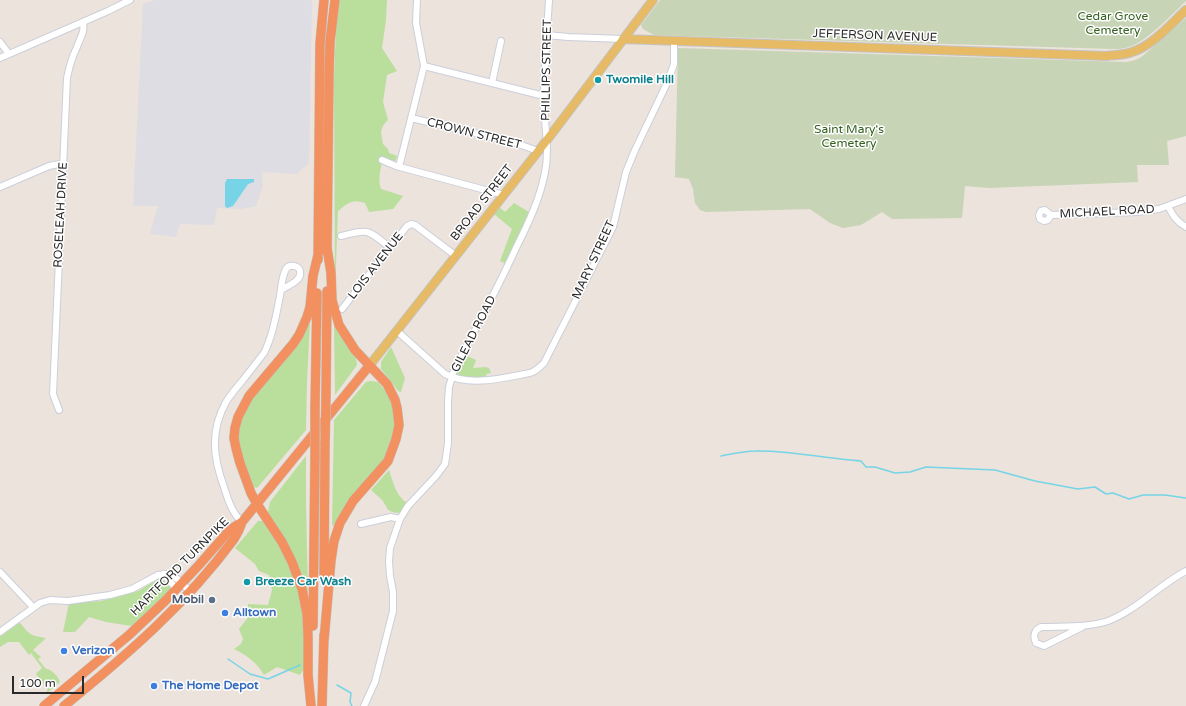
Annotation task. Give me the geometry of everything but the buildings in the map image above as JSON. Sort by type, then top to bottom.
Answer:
[{"type":"highway","points":[[318,0],[320,34]]},
{"type":"highway","points":[[312,706],[320,34],[324,0]]},
{"type":"highway","points":[[322,706],[324,640],[329,72],[330,42],[335,0]]},
{"type":"highway","points":[[324,640],[334,541],[345,514],[353,501],[388,460],[396,439],[399,425],[395,400],[387,384],[355,350],[339,325],[332,300],[331,273],[327,248]]},
{"type":"highway","points":[[312,706],[308,675],[307,614],[302,589],[292,562],[282,542],[257,504],[246,478],[234,438],[238,417],[249,396],[299,335],[310,307],[313,276],[318,255]]},
{"type":"highway","name":"BROAD STREET","points":[[327,418],[369,366]]},
{"type":"highway","name":"HARTFORD TURNPIKE","points":[[44,706],[128,635],[182,584],[225,534],[242,522],[327,418]]},
{"type":"highway","name":"HARTFORD TURNPIKE","points":[[64,706],[112,667],[156,628],[191,592],[234,539],[240,530],[242,522]]},
{"type":"main road","name":"BROAD STREET","points":[[369,366],[547,140],[653,0]]},
{"type":"main road","name":"JEFFERSON AVENUE","points":[[623,39],[1107,56],[1120,55],[1143,47],[1152,41],[1186,10]]},
{"type":"street","points":[[0,58],[130,0]]},
{"type":"street","points":[[399,166],[424,66],[416,23],[417,0]]},
{"type":"street","name":"PHILLIPS STREET","points":[[547,140],[544,96],[549,0]]},
{"type":"street","name":"ROSELEAH DRIVE","points":[[59,410],[53,394],[67,78],[69,67],[84,30],[83,22]]},
{"type":"street","name":"JEFFERSON AVENUE","points":[[547,35],[574,38],[623,39]]},
{"type":"street","points":[[492,83],[501,41]]},
{"type":"street","name":"MARY STREET","points":[[452,377],[461,380],[489,380],[536,372],[544,363],[613,227],[626,172],[634,150],[668,81],[674,64],[674,41]]},
{"type":"street","points":[[0,42],[9,54]]},
{"type":"street","points":[[424,66],[544,96]]},
{"type":"street","name":"CROWN STREET","points":[[411,118],[513,142],[538,151]]},
{"type":"street","name":"GILEAD ROAD","points":[[364,706],[375,682],[393,611],[393,592],[388,561],[390,548],[400,520],[408,506],[445,464],[448,443],[449,387],[454,370],[505,272],[539,196],[546,169],[547,140]]},
{"type":"street","points":[[382,160],[504,195]]},
{"type":"street","points":[[0,187],[49,166],[64,163]]},
{"type":"street","name":"MICHAEL ROAD","points":[[1051,215],[1137,212],[1168,206],[1186,199]]},
{"type":"street","points":[[1168,206],[1178,223],[1186,227]]},
{"type":"street","name":"LOIS AVENUE","points":[[342,309],[389,247],[407,226],[411,224],[415,225],[456,256]]},
{"type":"street","points":[[341,236],[365,231],[370,232],[389,247]]},
{"type":"street","points":[[242,522],[233,513],[218,472],[215,454],[215,432],[218,420],[226,402],[264,353],[276,318],[281,290]]},
{"type":"street","points":[[397,331],[445,374],[452,377]]},
{"type":"street","points":[[362,524],[387,518],[397,518],[400,520]]},
{"type":"street","points":[[1082,627],[1041,627],[1034,633],[1034,638],[1036,643],[1044,646],[1082,627],[1107,621],[1124,613],[1186,571]]},
{"type":"street","points":[[0,572],[33,607]]},
{"type":"street","points":[[163,574],[174,586],[175,591]]},
{"type":"street","points":[[0,632],[40,603],[50,600],[68,601],[110,595],[132,589],[158,575],[167,574],[175,577],[191,592]]},
{"type":"shaded area","points":[[154,0],[311,0],[312,3],[309,163],[297,174],[262,172],[263,185],[256,206],[241,209],[217,208],[214,225],[180,224],[176,237],[150,234],[158,206],[133,206],[143,4]]},
{"type":"green space","points":[[340,0],[387,0],[382,48],[397,71],[387,75],[383,102],[388,120],[382,128],[381,134],[383,144],[388,149],[389,153],[397,156],[395,162],[382,162],[380,182],[381,189],[403,196],[393,209],[369,212],[365,203],[353,201],[338,211],[335,291],[334,80],[336,29]]},
{"type":"green space","name":"Cedar Grove Cemetery","points":[[660,0],[1186,1],[1141,41],[1125,48],[1113,49],[654,35],[643,29],[641,25]]},
{"type":"green space","name":"Saint Mary's Cemetery","points":[[1186,18],[1186,136],[1167,141],[1169,165],[1137,165],[1138,182],[990,188],[965,186],[962,218],[892,219],[882,212],[861,225],[843,228],[830,223],[810,209],[706,212],[700,210],[695,203],[693,189],[689,179],[675,177],[678,48],[1126,62],[1136,60],[1143,56]]},
{"type":"green space","points":[[514,203],[529,212],[506,264],[500,261],[512,229],[494,214],[499,207],[505,212]]},
{"type":"green space","points":[[310,318],[306,430],[257,488],[254,487],[251,481],[239,440],[244,410]]},
{"type":"green space","points":[[334,321],[352,349],[357,365],[335,395]]},
{"type":"green space","points":[[391,347],[405,378],[401,392],[398,391],[381,369],[381,362]]},
{"type":"green space","points":[[465,355],[476,360],[473,368],[489,368],[491,373],[486,374],[487,378],[461,377],[456,373],[456,370]]},
{"type":"green space","points":[[366,382],[378,382],[390,399],[394,418],[393,438],[386,457],[335,527],[332,524],[334,420]]},
{"type":"green space","points":[[306,456],[308,595],[306,594],[268,512],[270,502]]},
{"type":"green space","points":[[389,470],[400,497],[407,503],[401,513],[390,511],[384,502],[371,490]]},
{"type":"green space","points":[[258,521],[263,521],[268,525],[288,560],[297,583],[302,607],[305,667],[300,675],[277,667],[264,675],[251,659],[234,649],[241,644],[243,639],[239,629],[247,619],[248,604],[268,605],[272,590],[269,575],[259,571],[255,564],[235,548]]},
{"type":"green space","points":[[160,578],[163,578],[171,587],[171,590],[132,626],[106,622],[89,617],[75,632],[63,632],[69,603],[101,601],[138,591]]},
{"type":"green space","points":[[19,622],[28,632],[33,635],[46,638],[33,650],[41,657],[38,659],[46,669],[50,670],[60,682],[46,694],[48,690],[36,674],[42,668],[31,653],[29,655],[19,642],[8,642],[0,647],[0,636]]},
{"type":"water","points":[[227,179],[254,179],[254,182],[248,184],[233,206],[227,208],[225,206],[225,183]]},
{"type":"waterway","points":[[721,456],[751,451],[795,453],[861,461],[866,467],[875,467],[895,473],[910,472],[926,467],[995,470],[1035,481],[1078,489],[1095,487],[1106,494],[1113,493],[1129,499],[1143,495],[1165,495],[1186,498]]},
{"type":"waterway","points":[[228,659],[250,674],[268,679],[300,665]]},
{"type":"waterway","points":[[337,685],[351,693],[350,702],[352,706]]},
{"type":"place","name":"Twomile Hill","points":[[598,80]]},
{"type":"place","name":"Breeze Car Wash","points":[[247,582]]},
{"type":"place","name":"Mobil","points":[[212,600]]},
{"type":"place","name":"Alltown","points":[[225,613]]},
{"type":"place","name":"Verizon","points":[[64,651]]},
{"type":"place","name":"The Home Depot","points":[[154,686]]}]
